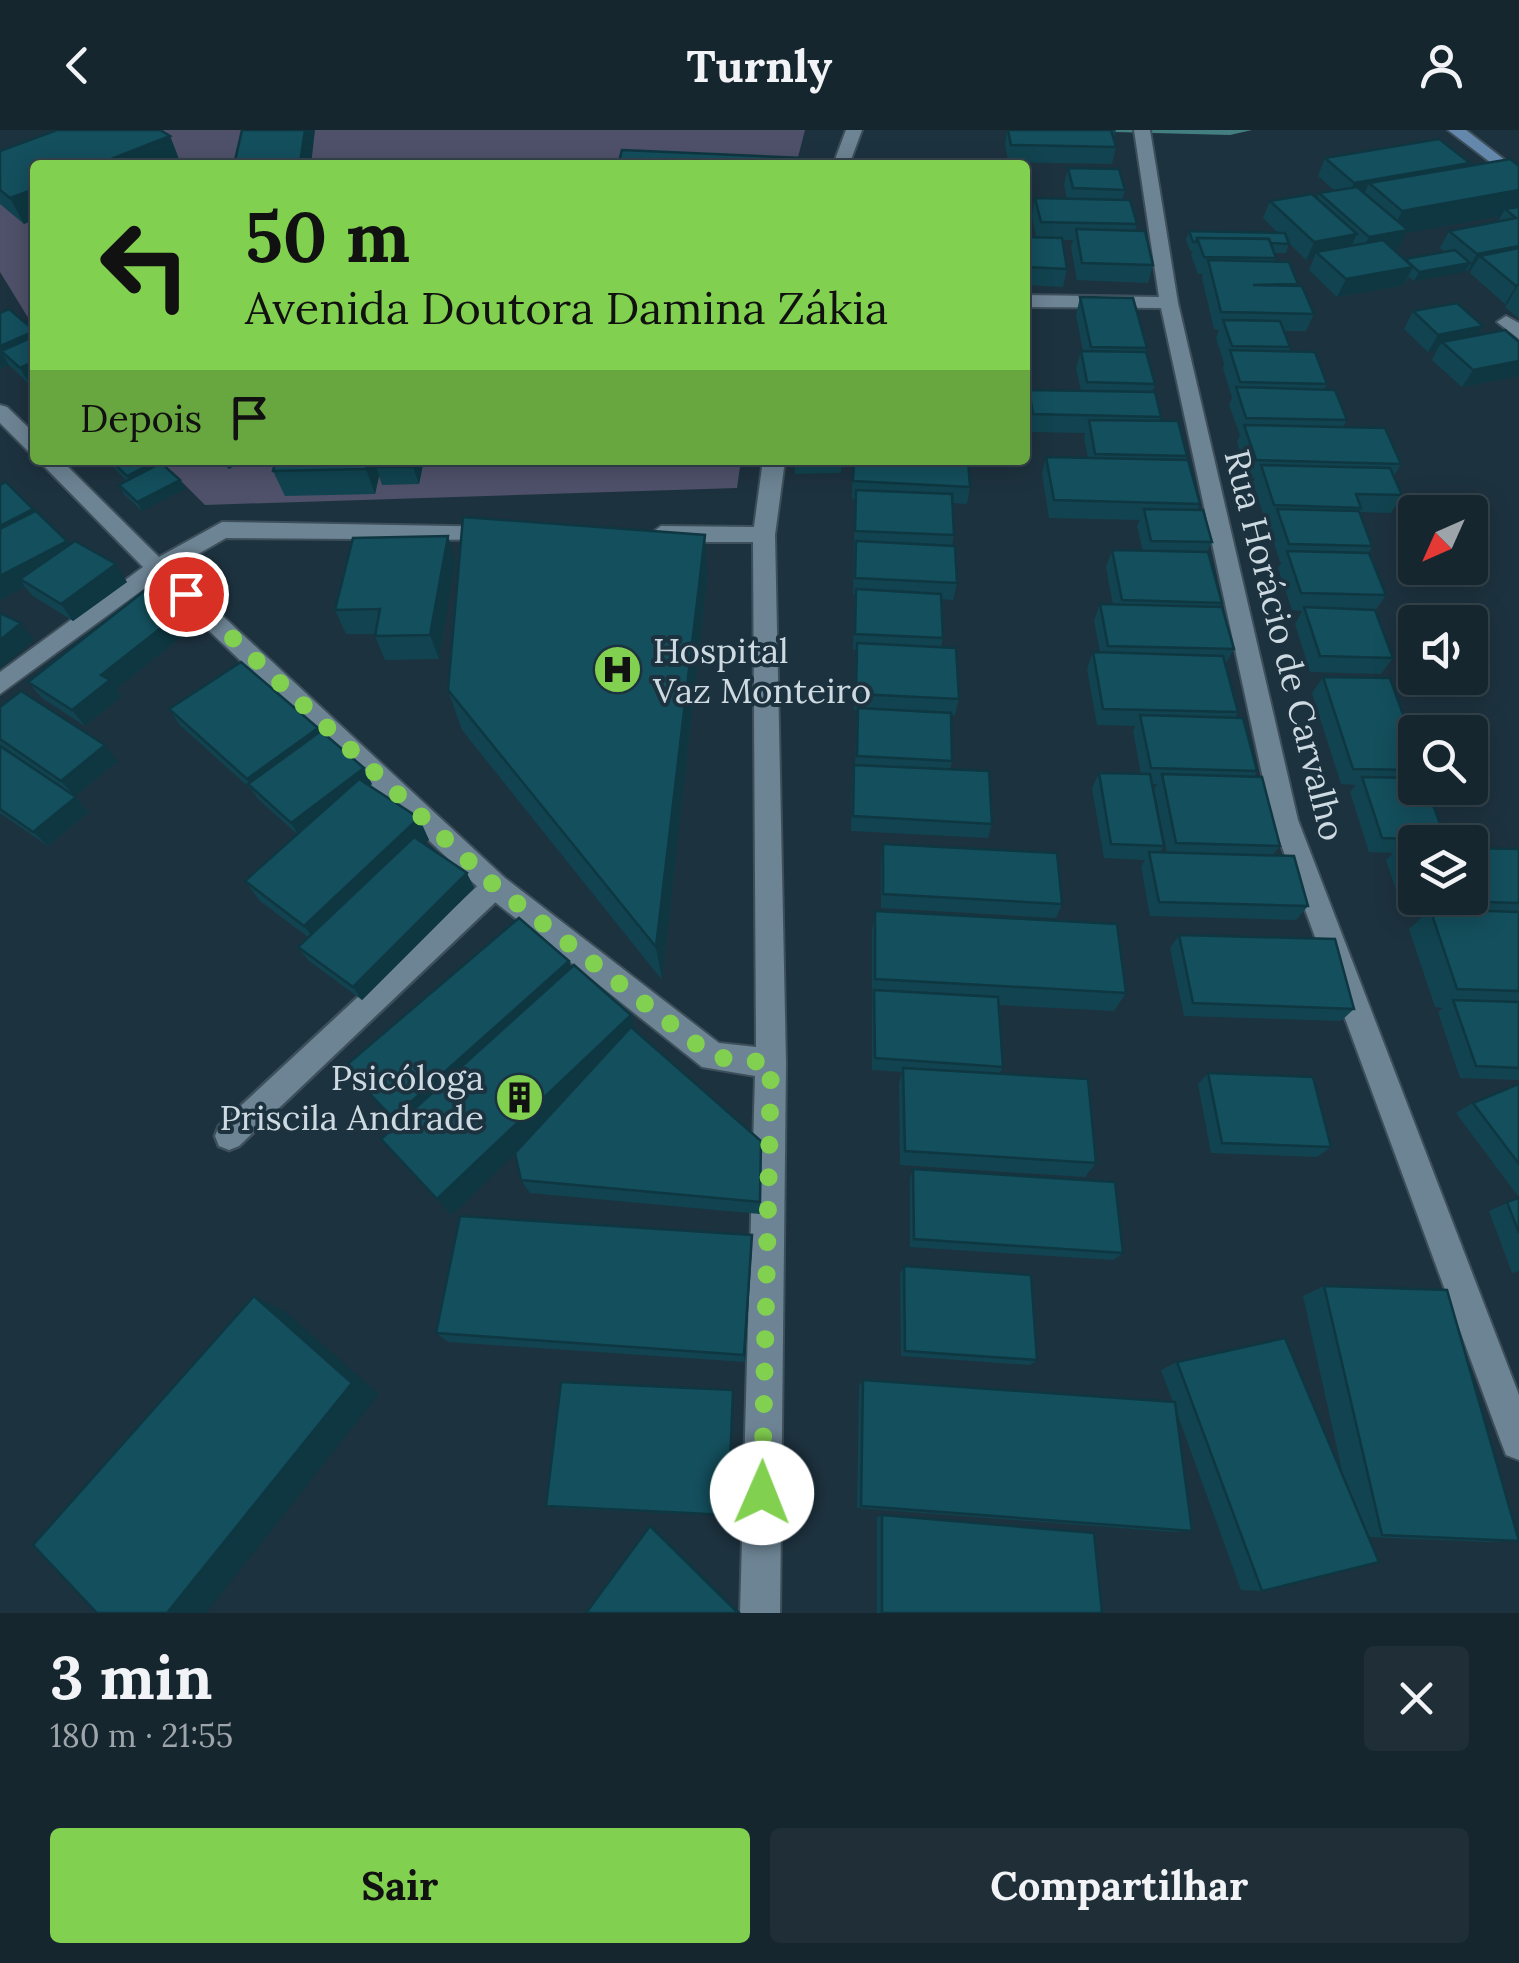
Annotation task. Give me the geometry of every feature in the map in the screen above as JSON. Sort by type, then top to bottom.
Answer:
[{"type":"main road","points":[[1456,130],[1519,179]]},
{"type":"street","points":[[843,160],[854,130]]},
{"type":"street","name":"Rua Horácio de Carvalho","points":[[1142,130],[1168,303],[1285,820],[1519,1442]]},
{"type":"street","points":[[1030,301],[1168,303]]},
{"type":"street","points":[[0,411],[30,441]]},
{"type":"street","points":[[54,465],[157,568],[495,886],[713,1057],[771,1063]]},
{"type":"street","points":[[760,1613],[771,1063],[764,536],[773,465]]},
{"type":"street","points":[[0,685],[157,568],[222,530],[530,532]]},
{"type":"street","points":[[648,534],[764,536]]},
{"type":"lane","points":[[229,1136],[495,886]]},
{"type":"shaded area","points":[[121,130],[805,130],[797,160],[32,160]]},
{"type":"shaded area","points":[[30,161],[30,321],[0,272],[0,171]]},
{"type":"shaded area","points":[[165,465],[740,465],[737,488],[205,505]]},
{"type":"building","points":[[57,130],[160,130],[170,136],[109,160],[30,160],[30,191],[10,198],[0,190],[0,151]]},
{"type":"building","points":[[242,130],[305,130],[300,160],[235,160]]},
{"type":"building","points":[[1008,130],[1111,130],[1116,147],[1011,145]]},
{"type":"building","points":[[1439,139],[1470,163],[1354,183],[1325,158]]},
{"type":"building","points":[[622,150],[802,158],[802,160],[619,160]]},
{"type":"building","points":[[1510,159],[1519,166],[1519,190],[1402,211],[1369,183]]},
{"type":"building","points":[[1068,168],[1119,169],[1125,190],[1073,188]]},
{"type":"building","points":[[1357,187],[1408,230],[1369,237],[1319,193]]},
{"type":"building","points":[[1312,194],[1357,234],[1314,242],[1270,201]]},
{"type":"building","points":[[1035,198],[1130,200],[1137,224],[1041,222]]},
{"type":"building","points":[[1519,207],[1519,246],[1477,254],[1449,231],[1516,218],[1505,209]]},
{"type":"building","points":[[1076,229],[1145,231],[1153,265],[1082,263]]},
{"type":"building","points":[[1189,231],[1285,233],[1289,244],[1270,243],[1269,239],[1197,238],[1193,242]]},
{"type":"building","points":[[1030,237],[1062,238],[1067,269],[1030,267]]},
{"type":"building","points":[[1197,238],[1269,239],[1276,258],[1204,257]]},
{"type":"building","points":[[1383,240],[1413,267],[1346,279],[1316,252]]},
{"type":"building","points":[[1519,248],[1516,286],[1480,256]]},
{"type":"building","points":[[1455,250],[1470,263],[1419,272],[1405,259]]},
{"type":"building","points":[[1208,260],[1289,262],[1298,284],[1253,285],[1302,286],[1314,314],[1221,312]]},
{"type":"building","points":[[1080,297],[1133,298],[1147,348],[1091,347]]},
{"type":"building","points":[[1457,303],[1483,326],[1438,335],[1413,311]]},
{"type":"building","points":[[9,309],[30,327],[30,333],[0,346],[0,313]]},
{"type":"building","points":[[1223,320],[1280,321],[1290,347],[1232,346]]},
{"type":"building","points":[[1505,330],[1519,342],[1519,361],[1473,370],[1442,342]]},
{"type":"building","points":[[30,338],[30,363],[20,368],[1,351]]},
{"type":"building","points":[[1230,350],[1315,352],[1327,384],[1240,382]]},
{"type":"building","points":[[1081,351],[1146,352],[1155,384],[1087,382]]},
{"type":"building","points":[[1236,387],[1335,390],[1347,420],[1246,418]]},
{"type":"building","points":[[1030,390],[1155,392],[1161,417],[1033,414]]},
{"type":"building","points":[[1089,420],[1178,421],[1187,456],[1095,454]]},
{"type":"building","points":[[1244,425],[1385,428],[1401,464],[1256,460]]},
{"type":"building","points":[[1046,457],[1188,460],[1200,504],[1054,500]]},
{"type":"building","points":[[115,465],[148,465],[127,476]]},
{"type":"building","points":[[157,465],[163,465],[180,480],[137,502],[119,485]]},
{"type":"building","points":[[275,465],[367,465],[366,469],[273,471]]},
{"type":"building","points":[[377,465],[414,465],[413,467]]},
{"type":"building","points":[[854,465],[968,465],[970,487],[853,481]]},
{"type":"building","points":[[1261,465],[1390,468],[1402,495],[1356,494],[1361,508],[1274,505]]},
{"type":"building","points":[[6,482],[33,509],[0,526],[0,485]]},
{"type":"building","points":[[856,490],[952,494],[954,535],[855,531]]},
{"type":"building","points":[[1144,509],[1203,510],[1212,542],[1151,541]]},
{"type":"building","points":[[1277,509],[1359,511],[1372,546],[1289,544]]},
{"type":"building","points":[[36,511],[67,541],[0,576],[0,529]]},
{"type":"building","points":[[463,517],[705,535],[656,947],[448,690]]},
{"type":"building","points":[[448,536],[430,635],[375,636],[380,609],[335,610],[353,538]]},
{"type":"building","points":[[75,541],[116,564],[61,604],[20,579]]},
{"type":"building","points":[[856,541],[955,546],[957,583],[855,578]]},
{"type":"building","points":[[1112,550],[1208,552],[1222,603],[1122,600]]},
{"type":"building","points":[[1287,551],[1369,553],[1386,595],[1301,593]]},
{"type":"building","points":[[157,581],[194,602],[101,675],[110,680],[72,710],[28,682]]},
{"type":"building","points":[[856,589],[941,594],[943,638],[855,634]]},
{"type":"building","points":[[1100,604],[1222,607],[1234,649],[1108,646]]},
{"type":"building","points":[[1304,607],[1375,610],[1393,658],[1320,656]]},
{"type":"building","points":[[0,613],[21,623],[0,640]]},
{"type":"building","points":[[857,643],[956,648],[959,699],[856,694]]},
{"type":"building","points":[[1093,652],[1223,656],[1238,712],[1103,709]]},
{"type":"building","points":[[241,662],[318,728],[247,779],[169,709]]},
{"type":"building","points":[[1323,677],[1390,678],[1403,715],[1398,715],[1398,770],[1353,769]]},
{"type":"building","points":[[21,691],[105,745],[61,781],[0,739],[0,707]]},
{"type":"building","points":[[858,708],[951,713],[952,761],[857,756]]},
{"type":"building","points":[[1140,715],[1243,718],[1257,771],[1151,768]]},
{"type":"building","points":[[321,731],[364,768],[291,823],[248,784]]},
{"type":"building","points":[[0,746],[76,797],[33,832],[0,809]]},
{"type":"building","points":[[854,765],[989,771],[992,824],[853,816]]},
{"type":"building","points":[[1099,773],[1150,774],[1164,846],[1111,844]]},
{"type":"building","points":[[1162,774],[1262,777],[1280,846],[1176,843]]},
{"type":"building","points":[[1362,777],[1398,778],[1398,805],[1433,805],[1441,825],[1398,825],[1398,838],[1382,838]]},
{"type":"building","points":[[359,779],[419,818],[304,926],[245,881]]},
{"type":"building","points":[[414,837],[467,873],[353,987],[298,947]]},
{"type":"building","points":[[883,844],[1057,853],[1062,904],[883,894]]},
{"type":"building","points":[[1488,848],[1519,849],[1519,903],[1488,902]]},
{"type":"building","points":[[1149,852],[1294,856],[1308,906],[1159,902]]},
{"type":"building","points":[[875,911],[1117,924],[1126,993],[875,979]]},
{"type":"building","points":[[1519,912],[1519,991],[1457,989],[1432,915]]},
{"type":"building","points":[[519,918],[569,961],[393,1118],[344,1067]]},
{"type":"building","points":[[1179,935],[1335,939],[1354,1009],[1193,1003]]},
{"type":"building","name":"Psicóloga Priscila Andrade","points":[[574,965],[631,1015],[437,1199],[381,1139]]},
{"type":"building","points":[[874,990],[998,997],[1003,1067],[875,1058]]},
{"type":"building","points":[[1453,1000],[1519,1002],[1519,1068],[1476,1066]]},
{"type":"building","points":[[631,1027],[761,1141],[760,1202],[521,1180],[515,1153]]},
{"type":"building","points":[[903,1068],[1088,1079],[1096,1163],[905,1151]]},
{"type":"building","points":[[1208,1073],[1313,1077],[1331,1147],[1222,1143]]},
{"type":"building","points":[[1519,1084],[1519,1164],[1473,1103]]},
{"type":"building","points":[[913,1169],[1115,1182],[1123,1253],[914,1239]]},
{"type":"building","points":[[1519,1198],[1519,1233],[1507,1202]]},
{"type":"building","points":[[460,1216],[752,1235],[744,1355],[436,1333]]},
{"type":"building","points":[[904,1266],[1031,1275],[1037,1360],[905,1351]]},
{"type":"building","points":[[1324,1286],[1447,1290],[1519,1541],[1382,1535]]},
{"type":"building","points":[[254,1296],[352,1383],[167,1613],[97,1613],[33,1545]]},
{"type":"building","points":[[1285,1338],[1379,1562],[1262,1591],[1177,1362]]},
{"type":"building","points":[[863,1380],[1175,1402],[1192,1531],[861,1506]]},
{"type":"building","points":[[561,1382],[733,1390],[728,1515],[546,1506]]},
{"type":"building","points":[[882,1515],[1094,1533],[1102,1613],[882,1613]]},
{"type":"building","points":[[650,1526],[738,1613],[586,1613]]},
{"type":"waterway","points":[[1115,130],[1248,130]]},
{"type":"place","name":"Hospital Vaz Monteiro","points":[[618,670]]},
{"type":"place","name":"Psicóloga Priscila Andrade","points":[[519,1097]]},
{"type":"route","points":[[186,594],[495,886],[713,1057],[771,1063],[762,1493]]}]
